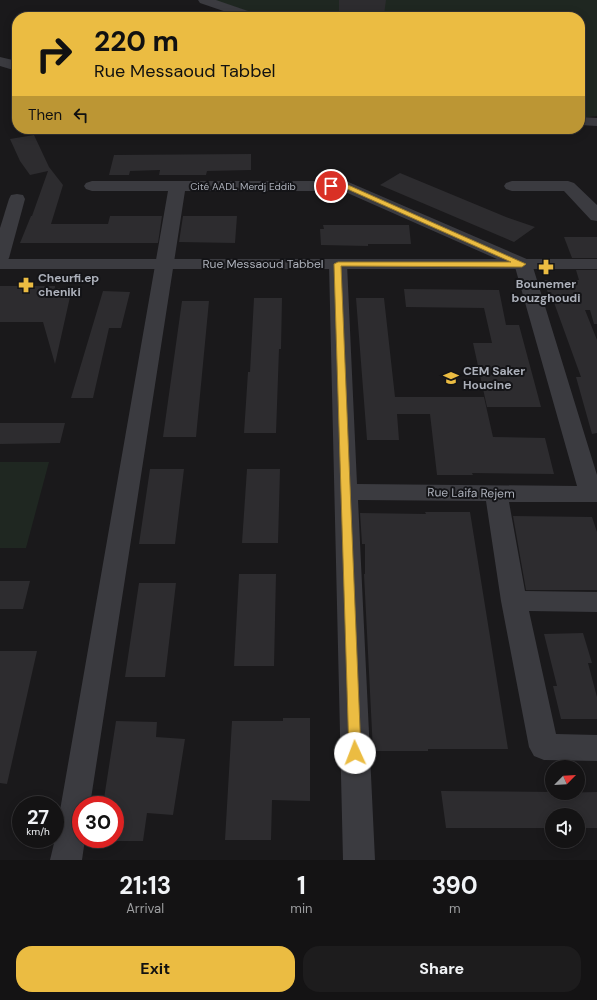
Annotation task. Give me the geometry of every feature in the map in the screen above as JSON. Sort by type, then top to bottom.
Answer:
[{"type":"street","points":[[204,0],[239,12]]},
{"type":"street","points":[[0,61],[12,65]]},
{"type":"street","points":[[585,122],[597,122]]},
{"type":"street","name":"Cité AADL Merdj Eddib","points":[[92,186],[346,186],[522,264]]},
{"type":"street","points":[[66,860],[166,264],[177,186]]},
{"type":"street","points":[[512,186],[568,186],[588,204],[597,216]]},
{"type":"street","points":[[0,258],[17,199]]},
{"type":"street","name":"Rue Messaoud Tabbel","points":[[0,264],[597,264]]},
{"type":"street","points":[[338,264],[359,860]]},
{"type":"street","points":[[522,264],[594,494]]},
{"type":"street","name":"Rue Laifa Rejem","points":[[346,492],[594,494]]},
{"type":"street","points":[[496,493],[514,601],[544,747],[597,748]]},
{"type":"street","points":[[514,601],[597,602]]},
{"type":"shaded area","points":[[214,0],[597,0],[597,116],[585,117],[585,12],[250,12]]},
{"type":"shaded area","points":[[0,462],[49,462],[26,548],[0,548]]},
{"type":"building","points":[[339,0],[386,0],[384,12],[339,12]]},
{"type":"building","points":[[34,135],[49,167],[63,185],[51,224],[108,224],[110,216],[162,216],[158,243],[20,243],[32,216],[48,171],[30,175],[20,161],[10,139]]},
{"type":"building","points":[[251,154],[251,170],[207,171],[206,175],[159,175],[160,170],[130,171],[129,175],[109,175],[114,155]]},
{"type":"building","points":[[400,173],[506,217],[535,227],[514,242],[380,185]]},
{"type":"building","points":[[183,216],[237,216],[235,243],[179,242]]},
{"type":"building","points":[[323,225],[409,225],[411,244],[368,244],[368,246],[321,245],[320,229],[324,229]]},
{"type":"building","points":[[564,237],[597,237],[597,258],[572,258]]},
{"type":"building","points":[[576,270],[597,270],[597,324],[594,324],[590,310],[585,310],[597,340],[597,433],[592,434],[576,377],[581,377],[552,297],[549,297],[544,280],[579,280]]},
{"type":"building","points":[[0,286],[55,286],[55,288],[72,288],[55,364],[43,322],[0,322]]},
{"type":"building","points":[[404,289],[499,290],[506,325],[519,325],[541,407],[487,407],[473,343],[492,343],[484,308],[406,307]]},
{"type":"building","points":[[103,291],[130,292],[121,328],[109,328],[93,398],[71,398]]},
{"type":"building","points":[[254,298],[282,298],[281,349],[279,349],[276,433],[244,433],[248,372],[250,372]]},
{"type":"building","points":[[356,298],[384,298],[395,397],[484,397],[493,437],[545,438],[554,474],[472,473],[473,475],[437,475],[430,414],[397,414],[399,440],[367,440]]},
{"type":"building","points":[[182,301],[209,301],[196,437],[163,437]]},
{"type":"building","points":[[0,423],[65,423],[60,443],[0,444]]},
{"type":"building","points":[[150,469],[184,469],[175,544],[139,544]]},
{"type":"building","points":[[247,469],[280,469],[278,543],[242,543]]},
{"type":"building","points":[[425,512],[470,512],[508,749],[373,751],[364,574],[365,544],[362,544],[360,513],[426,514]]},
{"type":"building","points":[[513,516],[592,517],[597,532],[597,590],[526,590]]},
{"type":"building","points":[[239,574],[276,574],[274,666],[234,666]]},
{"type":"building","points":[[0,581],[30,581],[23,609],[0,609]]},
{"type":"building","points":[[139,583],[176,583],[165,677],[125,677]]},
{"type":"building","points":[[583,633],[592,663],[588,663],[597,697],[597,719],[561,719],[553,686],[557,686],[544,634]]},
{"type":"building","points":[[0,651],[37,651],[7,784],[0,783]]},
{"type":"building","points":[[283,718],[310,718],[310,801],[272,800],[271,840],[225,840],[232,721],[283,721]]},
{"type":"building","points":[[116,721],[157,722],[156,737],[185,739],[173,815],[147,813],[143,841],[124,841],[124,796],[104,796]]},
{"type":"building","points":[[441,791],[545,792],[545,800],[585,800],[585,792],[597,792],[597,828],[585,828],[585,808],[545,808],[545,828],[446,828]]},
{"type":"place","name":"Bounemer bouzghoudi","points":[[546,267]]},
{"type":"place","name":"Cheurfi.ep cheniki","points":[[26,285]]},
{"type":"place","name":"CEM Saker Houcine","points":[[451,378]]},
{"type":"route","points":[[331,186],[346,186],[522,264],[338,264],[355,753]]}]
